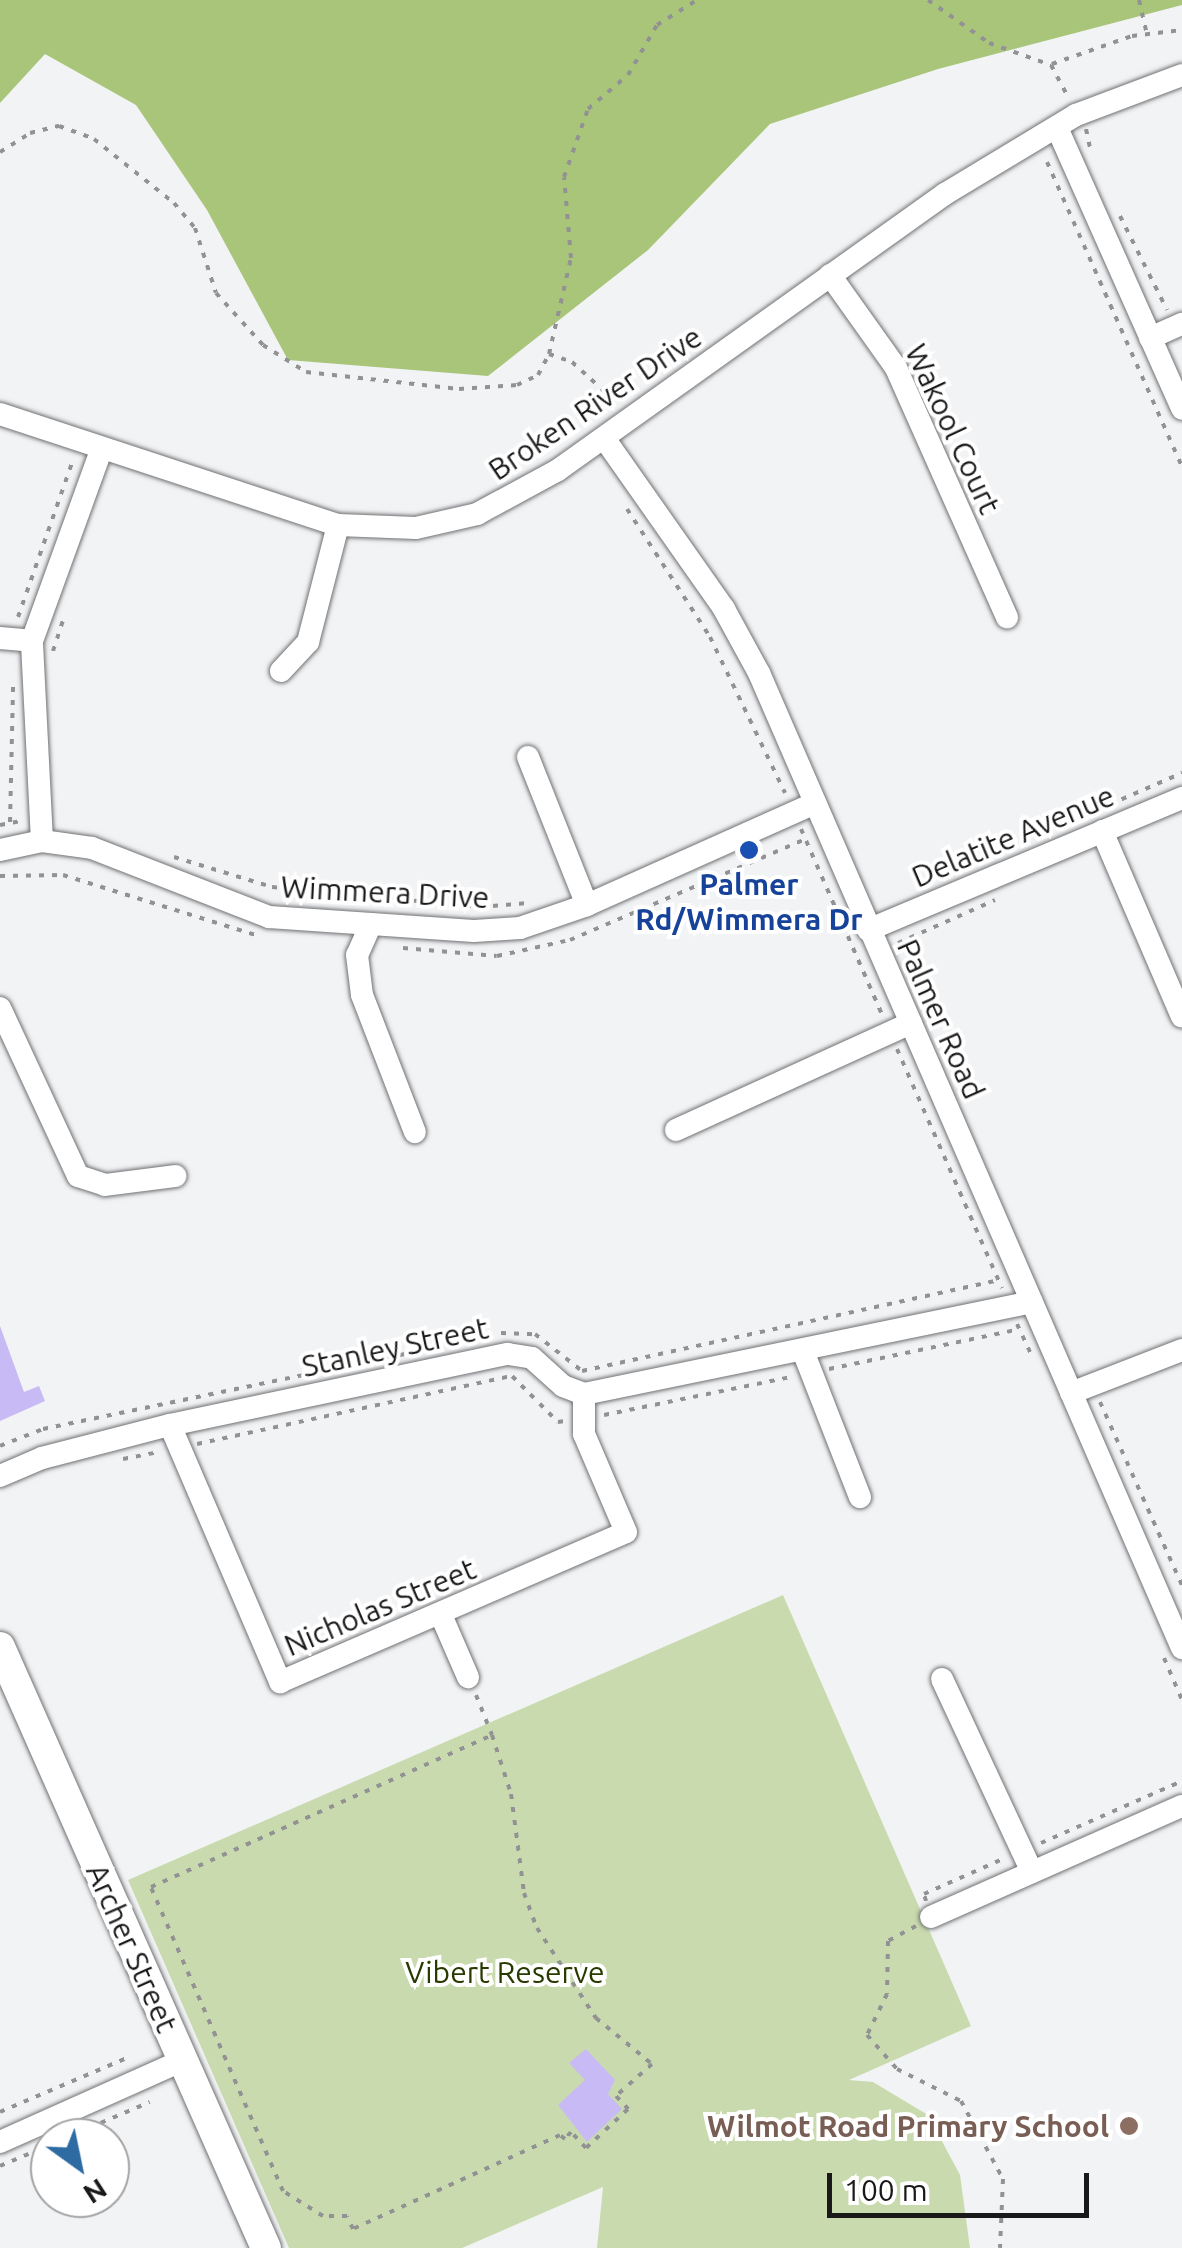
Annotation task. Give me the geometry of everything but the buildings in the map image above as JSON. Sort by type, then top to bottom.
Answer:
[{"type":"main road","name":"Archer Street","points":[[0,1646],[52,1787],[121,1947],[223,2174],[266,2248]]},
{"type":"main road","name":"Archer Street","points":[[0,1689],[52,1787]]},
{"type":"main road","name":"Archer Street","points":[[223,2174],[245,2248]]},
{"type":"street","name":"Broken River Drive","points":[[0,414],[338,525],[416,528],[477,514],[532,488],[946,194],[1140,87],[1182,75]]},
{"type":"street","points":[[1075,126],[1150,338],[1182,409]]},
{"type":"street","name":"Wakool Court","points":[[830,275],[896,368],[1007,617]]},
{"type":"street","points":[[1150,338],[1178,326]]},
{"type":"street","name":"Palmer Road","points":[[604,438],[724,609],[804,808],[868,930],[900,1028],[1021,1304],[1071,1393],[1170,1647]]},
{"type":"street","points":[[41,831],[32,641],[102,448]]},
{"type":"street","points":[[281,671],[308,642],[338,525]]},
{"type":"street","points":[[0,638],[32,641]]},
{"type":"street","points":[[528,758],[587,905]]},
{"type":"street","name":"Delatite Avenue","points":[[868,930],[1182,798]]},
{"type":"street","name":"Wimmera Drive","points":[[0,850],[41,831],[269,916],[371,924],[520,928],[587,905],[804,808]]},
{"type":"street","points":[[1102,831],[1182,1017]]},
{"type":"street","points":[[371,924],[357,956],[362,995],[416,1132]]},
{"type":"street","points":[[0,1008],[78,1176],[105,1185],[175,1176]]},
{"type":"street","points":[[676,1130],[900,1028]]},
{"type":"street","points":[[584,1394],[807,1362],[1021,1304]]},
{"type":"street","points":[[1071,1393],[1182,1350]]},
{"type":"street","name":"Stanley Street","points":[[0,1476],[42,1458],[170,1425],[508,1354],[532,1358],[563,1386],[584,1394]]},
{"type":"street","points":[[807,1362],[860,1497]]},
{"type":"street","name":"Nicholas Street","points":[[170,1425],[189,1455],[280,1682],[626,1532],[584,1418],[584,1394]]},
{"type":"street","points":[[440,1615],[468,1677]]},
{"type":"street","points":[[942,1679],[1027,1862]]},
{"type":"street","points":[[931,1918],[1027,1862],[1182,1806]]},
{"type":"street","points":[[0,2142],[175,2064]]},
{"type":"path","points":[[0,152],[30,133],[59,126],[94,139],[174,203],[195,228],[216,293],[263,345],[306,372],[459,389],[517,385],[538,375],[549,354],[570,258],[564,177],[588,109],[628,76],[657,25],[697,0]]},
{"type":"path","points":[[928,0],[988,43],[1051,65],[1147,34],[1182,30]]},
{"type":"path","points":[[1139,0],[1147,34]]},
{"type":"path","points":[[1051,65],[1092,159]]},
{"type":"path","points":[[1047,162],[1182,466]]},
{"type":"path","points":[[1116,209],[1178,326]]},
{"type":"path","points":[[549,354],[596,381],[629,420]]},
{"type":"path","points":[[621,499],[710,638],[804,808],[1021,1304],[1020,1330],[1036,1365]]},
{"type":"path","points":[[48,666],[65,614]]},
{"type":"path","points":[[0,826],[41,831]]},
{"type":"path","points":[[164,854],[272,887],[480,907],[535,902]]},
{"type":"path","points":[[558,1422],[807,1362],[1020,1330]]},
{"type":"path","points":[[119,1460],[189,1455],[190,1445],[512,1376],[558,1422],[566,1440]]},
{"type":"path","points":[[1170,1647],[1182,1700]]},
{"type":"path","points":[[468,1677],[492,1734],[512,1794],[524,1894],[536,1928],[596,2018],[652,2064],[616,2096],[628,2109],[586,2148],[571,2132],[564,2139],[560,2135],[352,2228],[346,2216],[323,2216],[283,2192],[151,1888],[492,1734]]},
{"type":"path","points":[[1000,2248],[1003,2178],[962,2101],[897,2069],[866,2035],[887,1994],[888,1941],[931,1918],[924,1894],[1027,1862],[1182,1781]]},
{"type":"path","points":[[0,2112],[130,2056]]},
{"type":"path","points":[[113,2118],[150,2102]]},
{"type":"path","points":[[0,2166],[30,2153]]},
{"type":"green space","points":[[0,0],[1182,0],[1182,5],[938,69],[770,124],[648,250],[488,376],[288,360],[207,210],[136,105],[45,54],[0,103]]},
{"type":"green space","name":"Vibert Reserve","points":[[783,1595],[971,2026],[849,2080],[873,2082],[928,2115],[960,2175],[970,2248],[597,2248],[603,2187],[462,2248],[289,2248],[128,1880]]},
{"type":"place","name":"Palmer Rd/Wimmera Dr","points":[[749,850]]},
{"type":"place","name":"Wilmot Road Primary School","points":[[1129,2126]]}]
